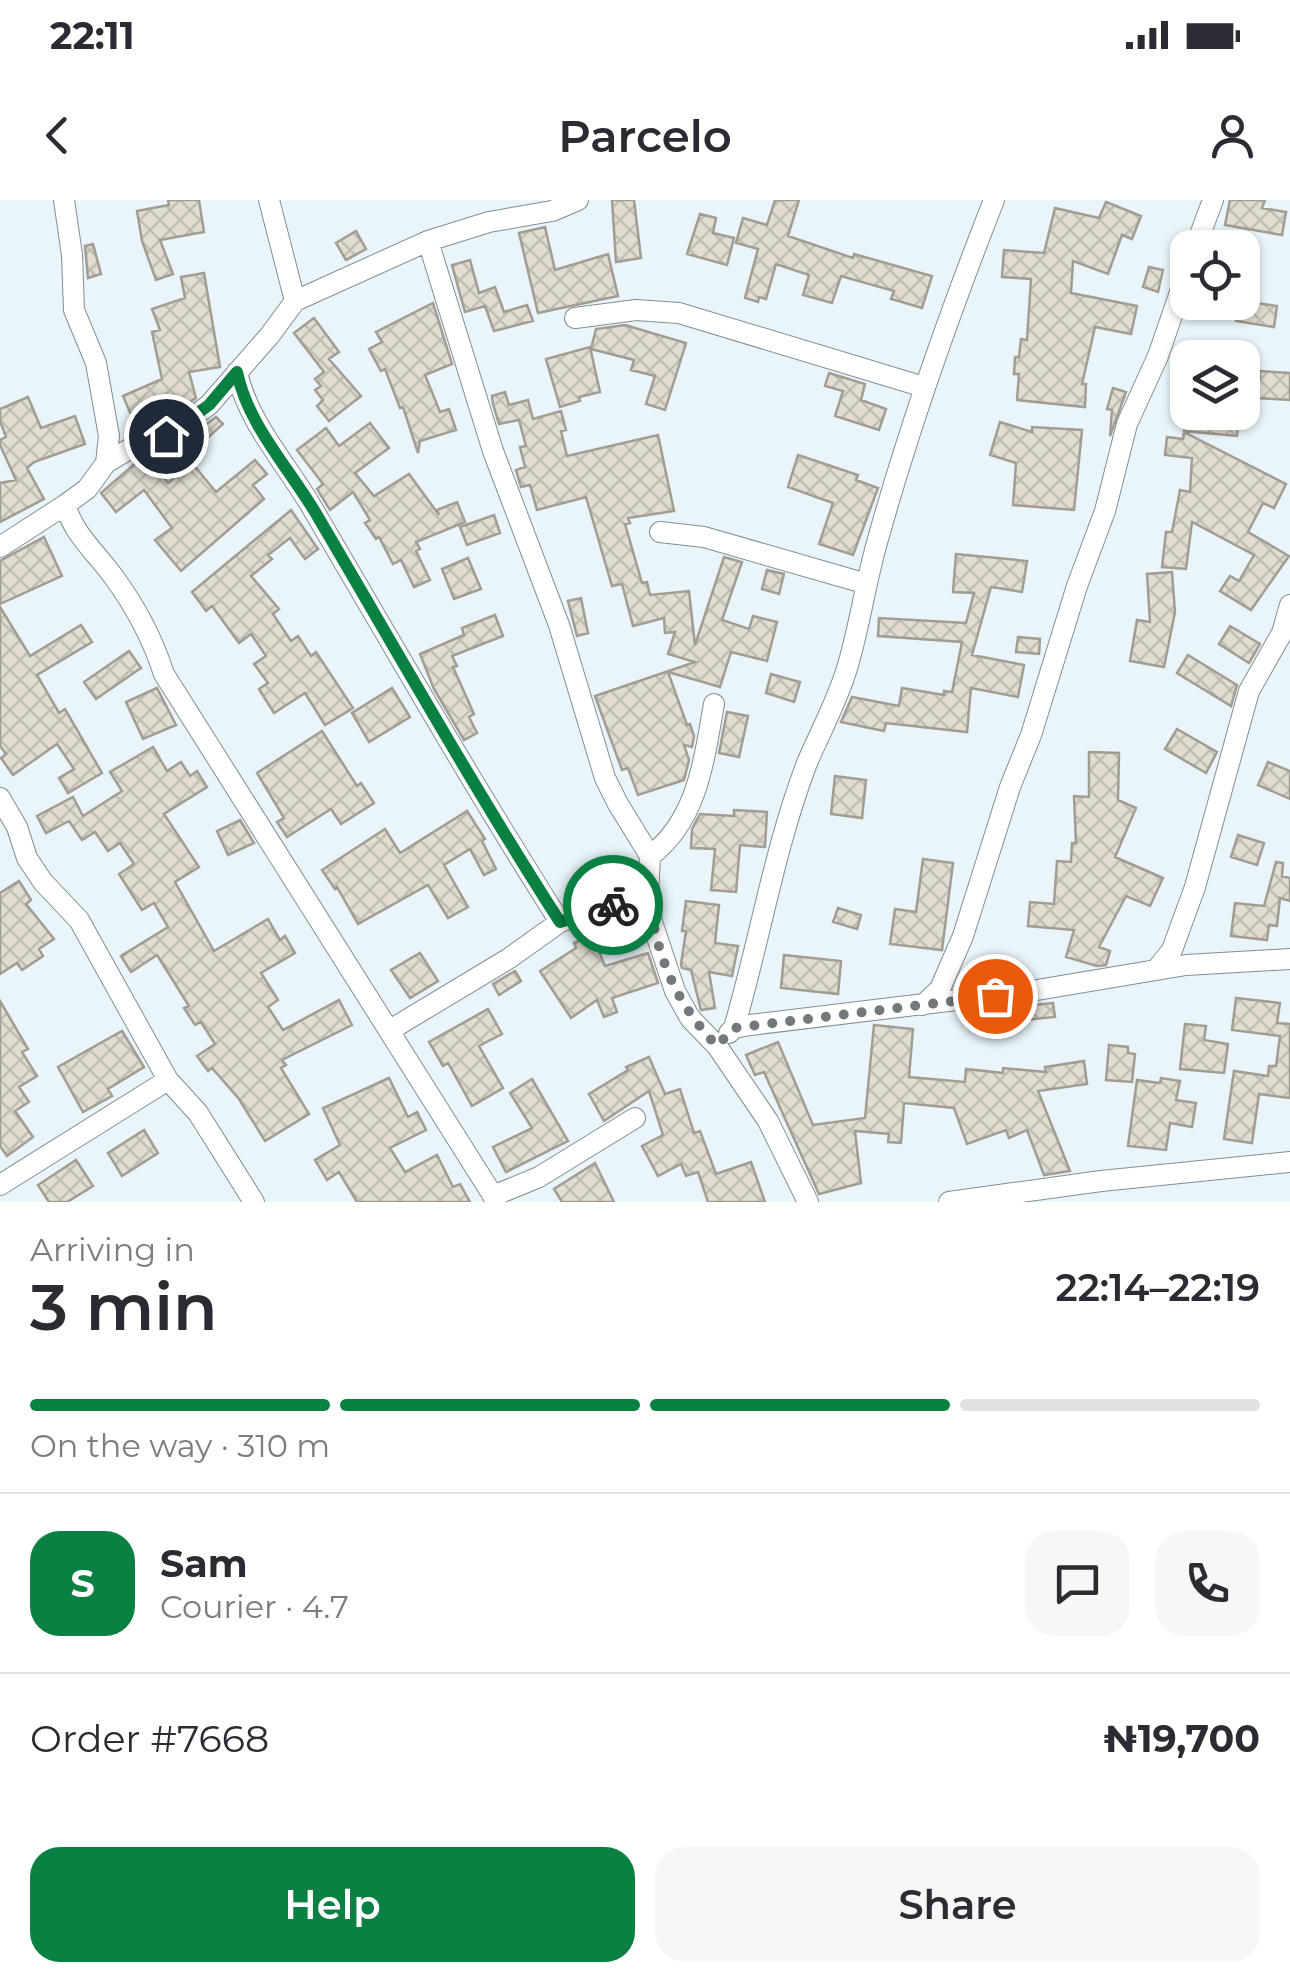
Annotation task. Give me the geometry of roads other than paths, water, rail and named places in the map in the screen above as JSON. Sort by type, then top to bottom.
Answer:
[{"type":"street","points":[[64,200],[74,310],[96,363],[109,436],[106,464]]},
{"type":"street","points":[[269,200],[295,301]]},
{"type":"street","points":[[0,546],[86,489],[106,464],[130,448],[166,436],[209,405],[270,336],[295,301],[428,240],[489,222],[552,211],[578,200]]},
{"type":"street","points":[[1202,230],[1213,200]]},
{"type":"street","points":[[717,1046],[734,1028],[774,870],[808,763],[849,664],[867,584],[924,387],[989,204]]},
{"type":"street","points":[[428,240],[493,451],[559,625],[605,778],[650,856],[648,894],[652,922],[675,992],[690,1018],[717,1046],[768,1121],[808,1202]]},
{"type":"street","points":[[575,318],[636,310],[679,313],[924,387]]},
{"type":"street","points":[[923,1005],[940,989],[963,936],[1105,511],[1127,424],[1170,320]]},
{"type":"street","points":[[237,372],[247,407],[296,479],[440,728],[560,922]]},
{"type":"street","points":[[65,505],[74,531],[113,576],[142,618],[164,674],[495,1199],[635,1118]]},
{"type":"street","points":[[660,532],[722,542],[867,584]]},
{"type":"street","points":[[1179,957],[1248,691],[1282,632],[1290,605]]},
{"type":"street","points":[[650,856],[674,833],[700,780],[714,704]]},
{"type":"street","points":[[0,798],[42,882],[79,920],[168,1080],[198,1112],[254,1202]]},
{"type":"street","points":[[390,1030],[508,959],[560,922],[648,894]]},
{"type":"street","points":[[734,1028],[1031,992],[1156,970],[1179,957],[1290,959]]},
{"type":"street","points":[[0,1186],[168,1080]]},
{"type":"street","points":[[949,1202],[1101,1181],[1288,1163]]}]
